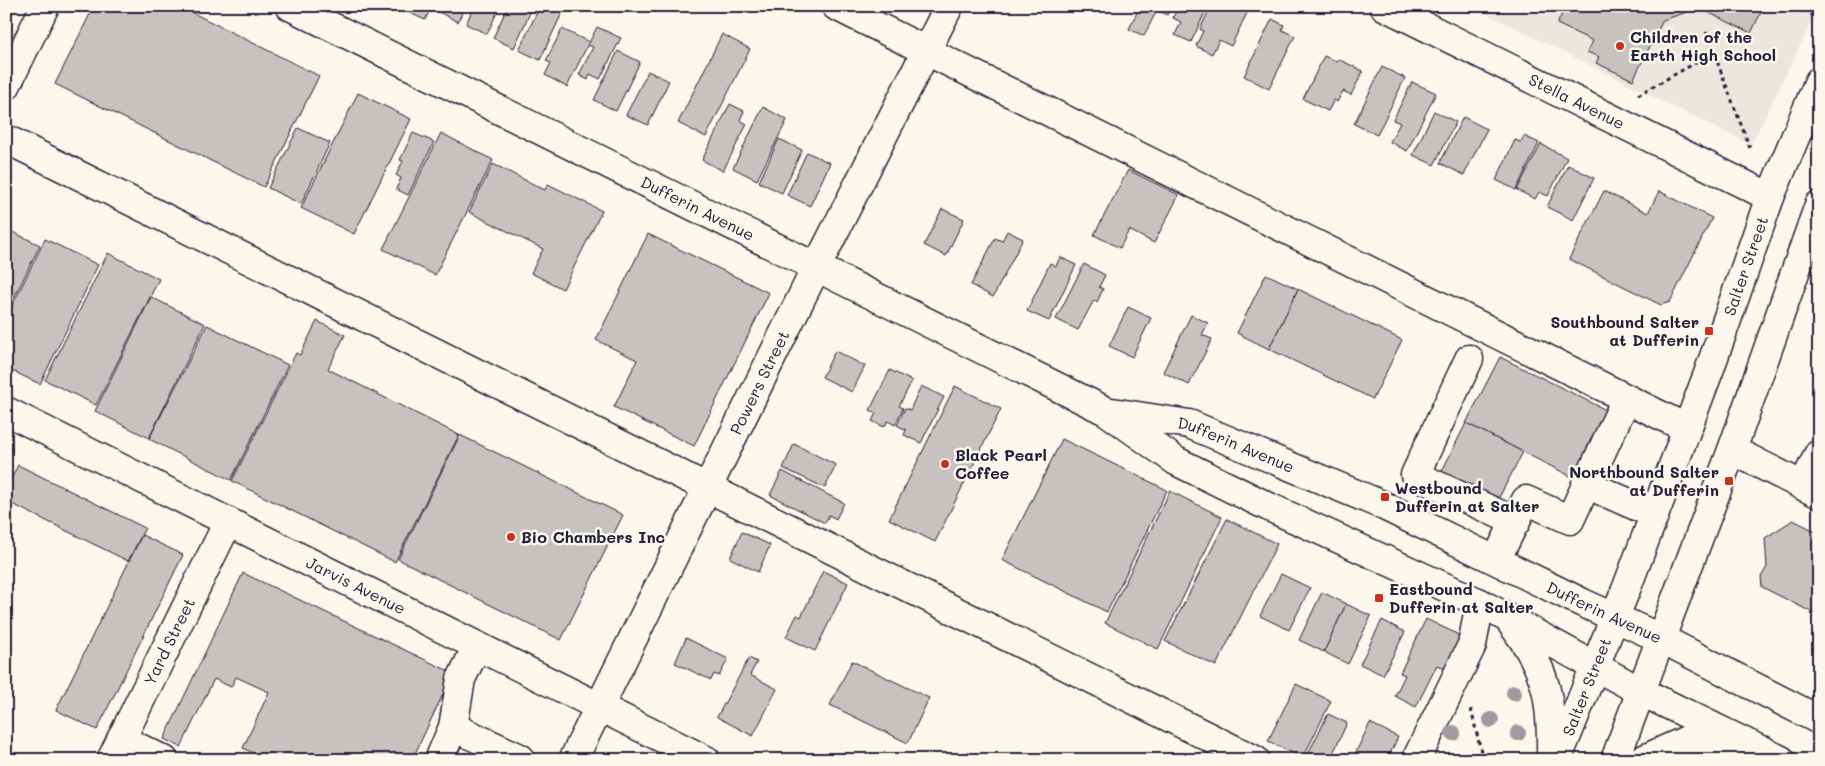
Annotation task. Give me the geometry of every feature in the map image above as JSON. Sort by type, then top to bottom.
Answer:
[{"type":"main road","points":[[6,86],[45,6]]},
{"type":"main road","name":"Dufferin Avenue","points":[[290,6],[1106,411],[1176,462],[1269,507],[1480,602],[1640,691],[1772,755]]},
{"type":"main road","points":[[836,6],[1686,428]]},
{"type":"main road","name":"Powers Street","points":[[573,760],[816,268],[949,6]]},
{"type":"main road","name":"Stella Avenue","points":[[1384,6],[1770,197]]},
{"type":"main road","name":"Salter Street","points":[[1557,760],[1596,666],[1709,371],[1770,197],[1819,81]]},
{"type":"main road","points":[[6,139],[1255,760]]},
{"type":"main road","points":[[1615,760],[1640,691],[1662,639],[1817,216]]},
{"type":"main road","points":[[1469,360],[1415,475],[1516,522]]},
{"type":"main road","points":[[1496,560],[1526,500],[1570,520],[1626,399]]},
{"type":"main road","name":"Jarvis Avenue","points":[[6,411],[706,760]]},
{"type":"main road","name":"Dufferin Avenue","points":[[1106,411],[1189,424],[1380,504],[1662,639],[1819,720]]},
{"type":"main road","points":[[1732,450],[1811,490],[1819,453]]},
{"type":"main road","points":[[1586,484],[1654,514]]},
{"type":"main road","name":"Yard Street","points":[[116,749],[228,522]]},
{"type":"main road","points":[[1416,760],[1472,645],[1480,602]]},
{"type":"main road","points":[[1508,619],[1528,646],[1546,686],[1552,721],[1551,760]]},
{"type":"main road","points":[[440,760],[454,726],[461,679],[477,646]]},
{"type":"main road","points":[[454,726],[520,758]]},
{"type":"main road","points":[[1642,760],[1688,739],[1772,755]]},
{"type":"main road","points":[[116,749],[164,760]]},
{"type":"path","points":[[1796,6],[1819,18]]},
{"type":"path","points":[[1706,32],[1751,152]]},
{"type":"path","points":[[1638,95],[1713,53]]},
{"type":"shaded area","points":[[1471,6],[1819,6],[1819,7],[1751,145]]},
{"type":"building","points":[[94,6],[179,6],[319,76],[264,187],[55,84]]},
{"type":"building","points":[[402,6],[432,6],[425,20],[401,9]]},
{"type":"building","points":[[438,6],[465,6],[458,22],[435,10]]},
{"type":"building","points":[[474,6],[500,6],[487,34],[466,24]]},
{"type":"building","points":[[508,6],[533,6],[514,48],[493,38]]},
{"type":"building","points":[[540,6],[553,6],[563,11],[540,60],[519,50]]},
{"type":"building","points":[[1140,6],[1171,6],[1167,15],[1157,10],[1144,36],[1129,29]]},
{"type":"building","points":[[1178,6],[1208,6],[1191,42],[1175,35],[1181,22],[1173,18]]},
{"type":"building","points":[[1211,6],[1233,6],[1247,13],[1231,46],[1219,40],[1212,54],[1196,46],[1203,31],[1200,29]]},
{"type":"building","name":"Children of the Earth High School","points":[[1566,6],[1764,6],[1751,33],[1699,8],[1663,20],[1633,80],[1596,63],[1599,57],[1587,52],[1593,41],[1557,24]]},
{"type":"building","points":[[1272,19],[1284,25],[1282,30],[1295,36],[1269,89],[1244,76]]},
{"type":"building","points":[[597,27],[621,38],[600,79],[590,74],[588,80],[579,75],[593,47],[588,45]]},
{"type":"building","points":[[562,29],[589,42],[567,87],[545,75],[551,63],[546,61]]},
{"type":"building","points":[[722,34],[750,49],[706,137],[678,123]]},
{"type":"building","points":[[618,51],[640,62],[616,111],[594,100]]},
{"type":"building","points":[[1324,56],[1337,62],[1338,59],[1363,71],[1351,95],[1343,91],[1337,102],[1334,100],[1328,111],[1303,99]]},
{"type":"building","points":[[1382,67],[1405,78],[1377,135],[1354,124]]},
{"type":"building","points":[[648,71],[669,81],[648,125],[626,115]]},
{"type":"building","points":[[1412,82],[1436,93],[1407,151],[1390,142],[1400,123],[1393,120]]},
{"type":"building","points":[[358,93],[411,119],[354,234],[301,208]]},
{"type":"building","points":[[730,104],[744,111],[740,120],[747,124],[723,171],[702,160]]},
{"type":"building","points":[[763,107],[787,120],[757,180],[733,168]]},
{"type":"building","points":[[1434,111],[1456,122],[1434,165],[1413,155]]},
{"type":"building","points":[[1463,117],[1487,129],[1464,175],[1440,163]]},
{"type":"building","points":[[298,128],[330,143],[301,204],[268,188]]},
{"type":"building","points":[[413,133],[434,142],[408,195],[396,189],[401,178],[396,175],[403,161],[400,160]]},
{"type":"building","points":[[441,133],[493,160],[435,275],[383,249]]},
{"type":"building","points":[[1524,136],[1539,143],[1516,190],[1496,180],[1515,140],[1521,142]]},
{"type":"building","points":[[779,139],[802,150],[782,193],[759,182]]},
{"type":"building","points":[[1541,144],[1567,158],[1548,196],[1539,192],[1535,199],[1517,190]]},
{"type":"building","points":[[807,152],[830,163],[810,206],[787,195]]},
{"type":"building","points":[[493,164],[545,190],[548,184],[602,211],[563,289],[531,273],[543,249],[469,212]]},
{"type":"building","points":[[1568,165],[1594,178],[1573,220],[1547,207]]},
{"type":"building","points":[[1128,170],[1179,195],[1154,243],[1129,230],[1120,248],[1094,235]]},
{"type":"building","points":[[1604,191],[1648,213],[1659,191],[1712,218],[1670,302],[1661,305],[1569,259]]},
{"type":"building","points":[[942,209],[964,219],[946,256],[924,245]]},
{"type":"building","points":[[6,229],[40,245],[6,314]]},
{"type":"building","points":[[1007,231],[1023,239],[993,297],[971,285],[995,238],[1002,241]]},
{"type":"building","points":[[648,234],[769,293],[694,446],[614,407],[637,360],[596,340]]},
{"type":"building","points":[[45,239],[98,265],[40,384],[6,368],[6,318]]},
{"type":"building","points":[[108,253],[159,279],[96,405],[45,380]]},
{"type":"building","points":[[1060,257],[1076,265],[1049,321],[1027,311],[1050,263],[1056,266]]},
{"type":"building","points":[[1084,264],[1105,275],[1099,287],[1103,289],[1097,302],[1094,300],[1078,330],[1056,319]]},
{"type":"building","points":[[1266,274],[1298,289],[1269,349],[1237,333]]},
{"type":"building","points":[[1298,289],[1402,340],[1373,399],[1269,349]]},
{"type":"building","points":[[151,297],[205,324],[149,438],[95,411]]},
{"type":"building","points":[[1128,307],[1151,318],[1132,357],[1109,346]]},
{"type":"building","points":[[1191,315],[1208,323],[1202,335],[1212,339],[1189,385],[1163,372]]},
{"type":"building","points":[[317,321],[345,335],[328,369],[459,435],[395,562],[232,481],[296,353],[300,355]]},
{"type":"building","points":[[207,325],[288,365],[231,480],[149,439]]},
{"type":"building","points":[[835,351],[865,366],[852,392],[822,377]]},
{"type":"building","points":[[1500,357],[1610,412],[1576,479],[1466,423]]},
{"type":"building","points":[[890,370],[912,381],[899,406],[903,408],[895,425],[888,421],[884,427],[872,421],[876,413],[870,410]]},
{"type":"building","points":[[921,386],[944,397],[921,443],[904,435],[906,430],[897,425],[905,408],[910,410]]},
{"type":"building","name":"Black Pearl Coffee","points":[[955,386],[1001,409],[935,542],[889,519]]},
{"type":"building","points":[[1466,423],[1523,452],[1494,507],[1438,479]]},
{"type":"building","name":"Bio Chambers Inc","points":[[460,435],[623,515],[561,640],[398,559]]},
{"type":"building","points":[[1062,439],[1167,490],[1107,612],[1002,560]]},
{"type":"building","points":[[794,444],[836,465],[825,488],[783,468]]},
{"type":"building","points":[[18,465],[145,528],[128,561],[6,501],[6,489]]},
{"type":"building","points":[[782,471],[844,503],[836,519],[829,515],[825,523],[770,495]]},
{"type":"building","points":[[1170,491],[1222,517],[1158,649],[1105,623]]},
{"type":"building","points":[[1227,519],[1277,544],[1216,666],[1165,641]]},
{"type":"building","points":[[1793,520],[1819,533],[1819,616],[1762,587],[1761,577],[1767,567],[1765,538]]},
{"type":"building","points":[[742,532],[770,545],[758,572],[730,558]]},
{"type":"building","points":[[142,535],[183,555],[97,730],[56,710]]},
{"type":"building","points":[[823,571],[848,583],[815,651],[786,637],[797,615],[801,617]]},
{"type":"building","points":[[243,573],[453,673],[412,760],[259,760],[261,757],[243,748],[269,692],[236,677],[231,687],[214,679],[181,747],[164,739]]},
{"type":"building","points":[[1281,574],[1310,588],[1289,630],[1260,616]]},
{"type":"building","points":[[1322,592],[1346,604],[1324,652],[1299,640]]},
{"type":"building","points":[[1346,604],[1371,616],[1348,664],[1324,652]]},
{"type":"building","points":[[1426,619],[1457,634],[1461,644],[1447,670],[1437,665],[1416,707],[1395,696],[1405,675],[1400,673]]},
{"type":"building","points":[[1382,620],[1405,632],[1383,675],[1360,664]]},
{"type":"building","points":[[6,630],[13,633],[6,647]]},
{"type":"building","points":[[686,638],[728,659],[719,676],[714,674],[711,680],[675,663]]},
{"type":"building","points":[[749,658],[757,662],[750,675],[777,689],[753,736],[717,717]]},
{"type":"building","points":[[852,661],[929,698],[908,743],[830,705]]},
{"type":"building","points":[[1296,684],[1331,701],[1303,758],[1268,741]]},
{"type":"building","points":[[1328,714],[1347,723],[1330,760],[1309,760],[1306,758]]},
{"type":"building","points":[[1370,723],[1398,737],[1387,760],[1352,760]]},
{"type":"place","name":"Children of the Earth High School","points":[[1620,46]]},
{"type":"place","name":"Southbound Salter at Dufferin","points":[[1709,331]]},
{"type":"place","name":"Black Pearl Coffee","points":[[945,464]]},
{"type":"place","name":"Northbound Salter at Dufferin","points":[[1729,481]]},
{"type":"place","name":"Westbound Dufferin at Salter","points":[[1385,497]]},
{"type":"place","name":"Bio Chambers Inc","points":[[511,537]]},
{"type":"place","name":"Eastbound Dufferin at Salter","points":[[1379,598]]}]
